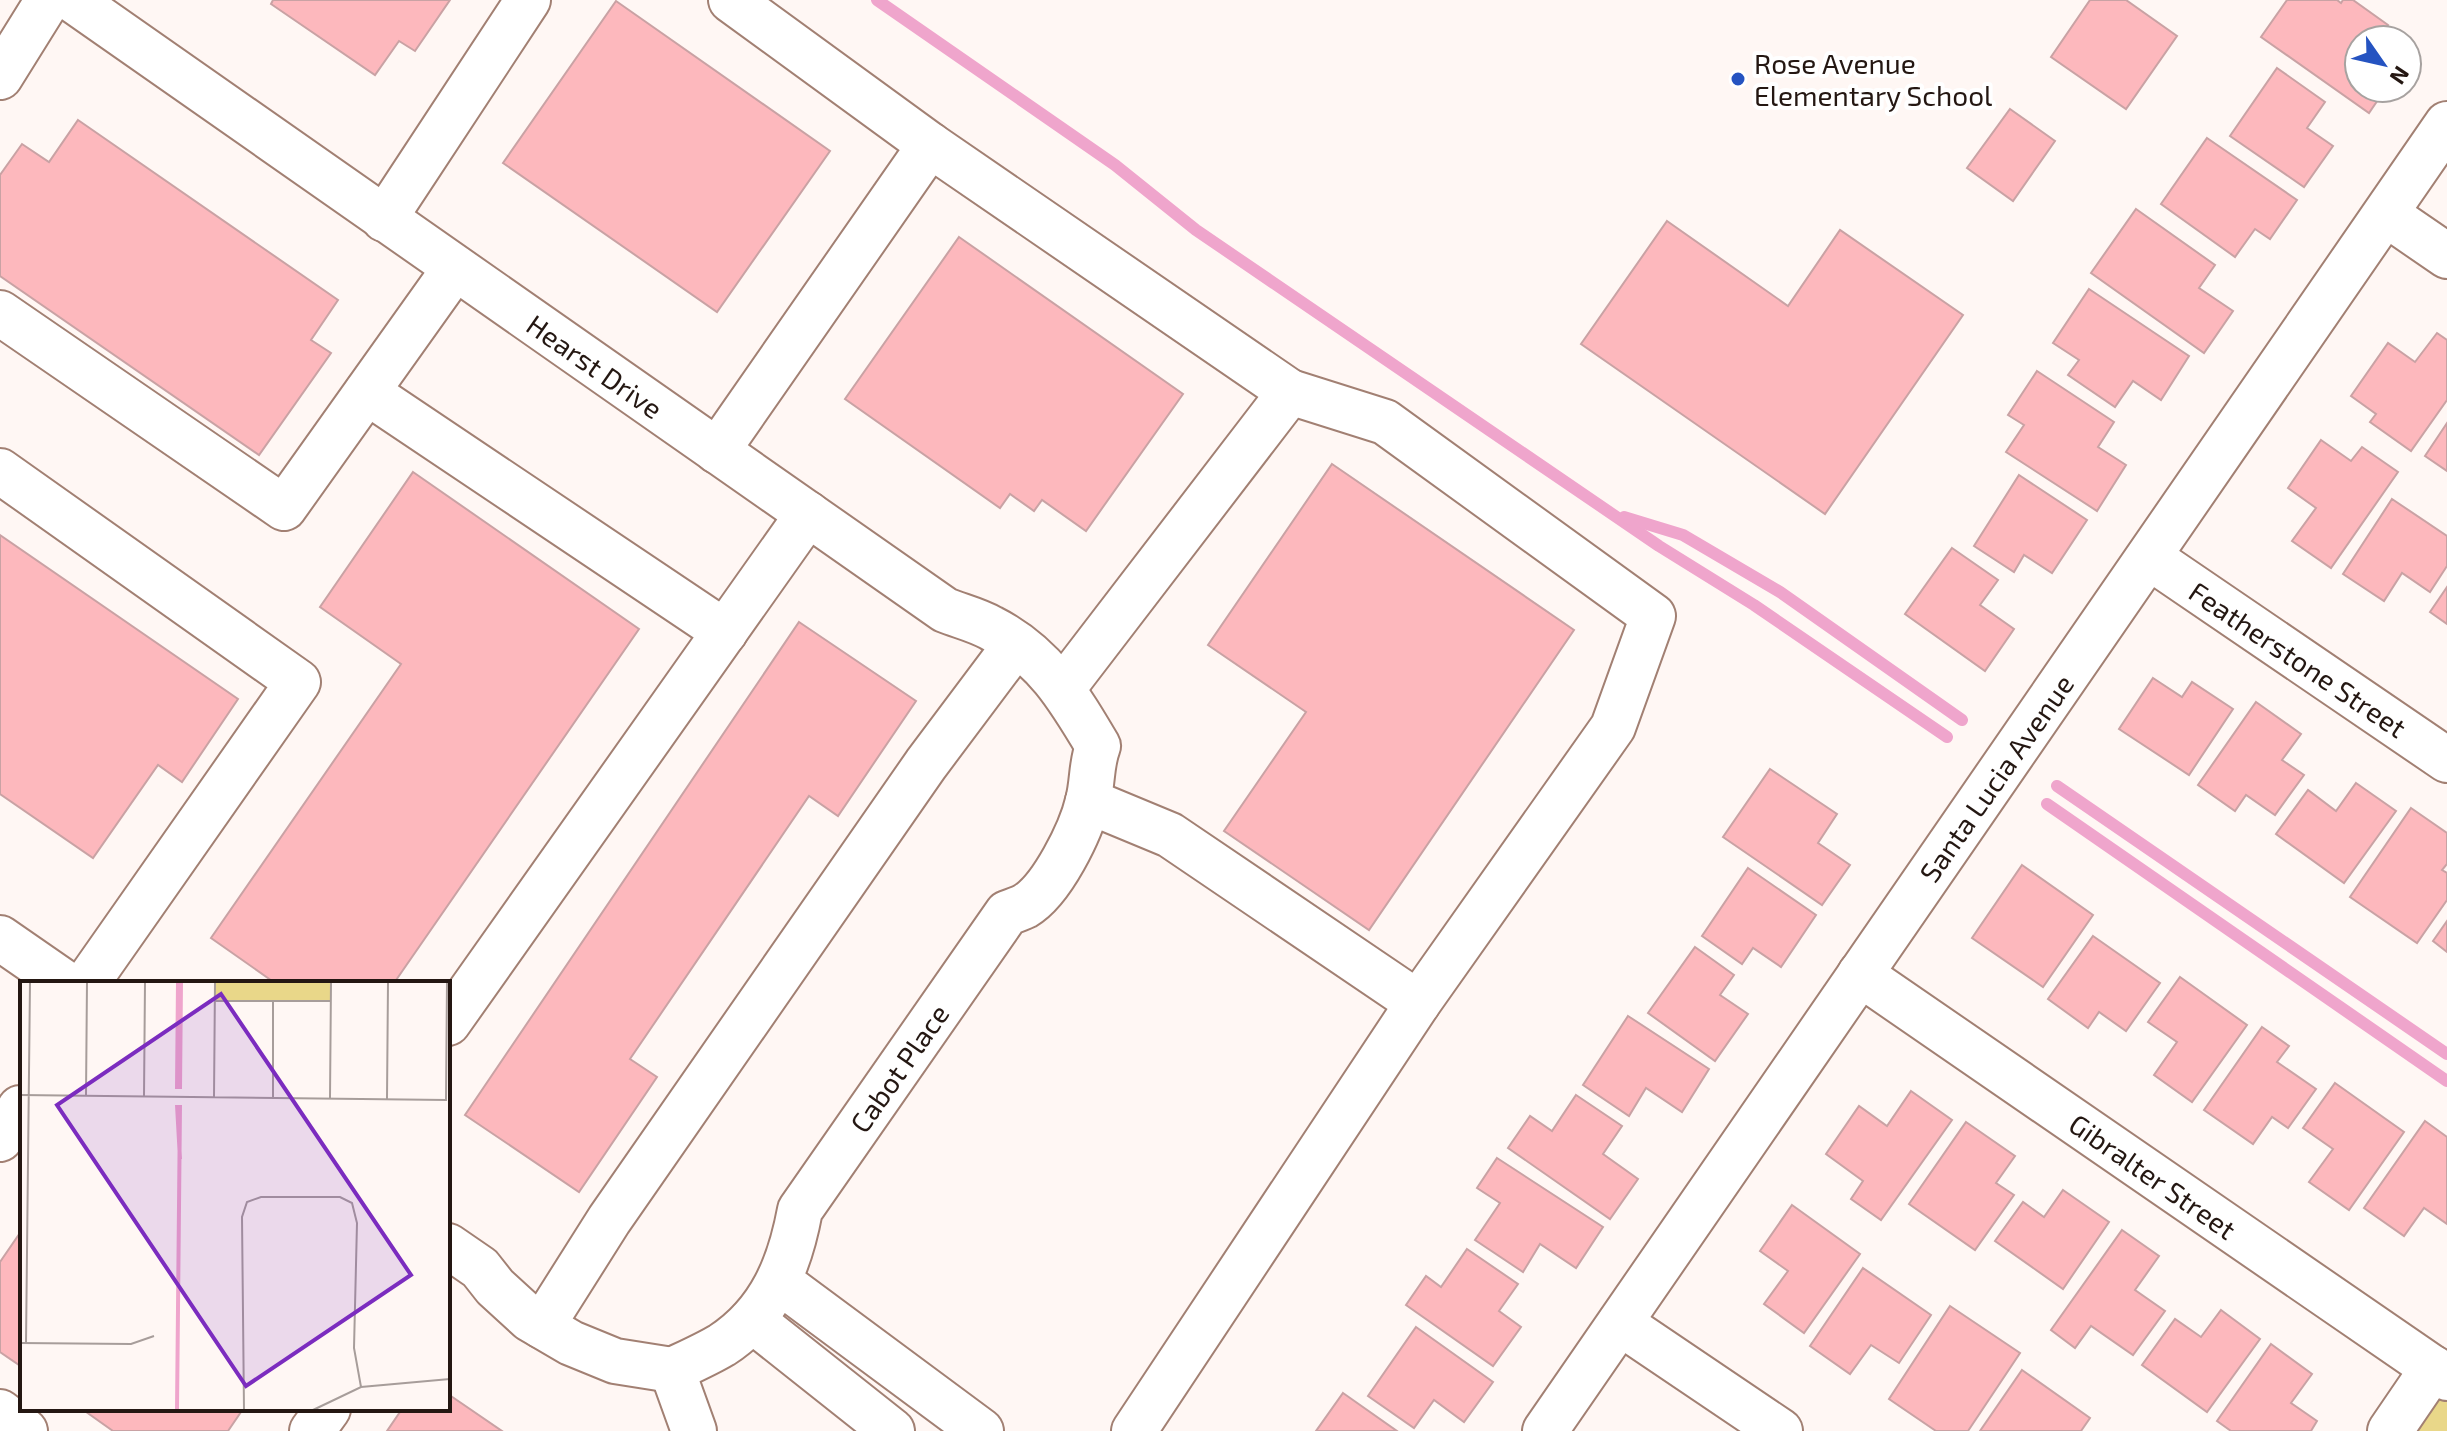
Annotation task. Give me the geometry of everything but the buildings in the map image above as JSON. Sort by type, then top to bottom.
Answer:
[{"type":"street","points":[[0,77],[48,0]]},
{"type":"street","name":"Hearst Drive","points":[[73,0],[125,15],[384,219],[945,610],[992,628],[1031,654],[1063,688],[1098,746]]},
{"type":"street","points":[[384,219],[528,0]]},
{"type":"street","points":[[731,0],[930,145],[1290,392],[1385,422],[1653,616],[1613,727],[1418,1003],[1134,1431]]},
{"type":"street","name":"Santa Lucia Avenue","points":[[1545,1431],[2447,124]]},
{"type":"street","points":[[717,451],[930,145]]},
{"type":"street","points":[[2386,214],[2447,256]]},
{"type":"street","points":[[0,313],[284,508],[455,268]]},
{"type":"street","points":[[367,392],[725,632]]},
{"type":"street","points":[[1063,688],[1290,392]]},
{"type":"street","points":[[0,471],[298,682],[88,981]]},
{"type":"street","points":[[450,1020],[808,514]]},
{"type":"street","name":"Featherstone Street","points":[[2149,557],[2447,760]]},
{"type":"street","points":[[542,1326],[627,1194],[916,777],[1016,644]]},
{"type":"street","name":"Cabot Place","points":[[672,1370],[723,1344],[752,1320],[780,1282],[794,1247],[800,1210],[1007,913],[1026,905],[1046,885],[1072,846],[1088,801],[1098,746]]},
{"type":"street","points":[[1088,801],[1170,835],[1418,1003]]},
{"type":"street","points":[[0,938],[62,981]]},
{"type":"street","name":"Gibralter Street","points":[[1860,974],[2440,1373]]},
{"type":"street","points":[[450,1247],[480,1268],[495,1287],[530,1319],[571,1343],[615,1361],[672,1370],[694,1431]]},
{"type":"street","points":[[780,1282],[981,1431]]},
{"type":"street","points":[[752,1320],[892,1431]]},
{"type":"street","points":[[1620,1323],[1780,1431]]},
{"type":"street","points":[[2390,1431],[2440,1373]]},
{"type":"street","points":[[312,1431],[327,1411]]},
{"type":"street","points":[[0,1412],[25,1431]]},
{"type":"shaded area","points":[[2447,1378],[2447,1431],[2390,1431]]},
{"type":"waterway","points":[[877,0],[1115,165],[1196,230],[1659,546],[1754,605],[1947,737]]},
{"type":"waterway","points":[[1624,517],[1683,535],[1780,592],[1962,720]]},
{"type":"waterway","points":[[2057,786],[2447,1054]]},
{"type":"waterway","points":[[2047,804],[2447,1081]]},
{"type":"place","name":"Rose Avenue Elementary School","points":[[1738,79]]}]
